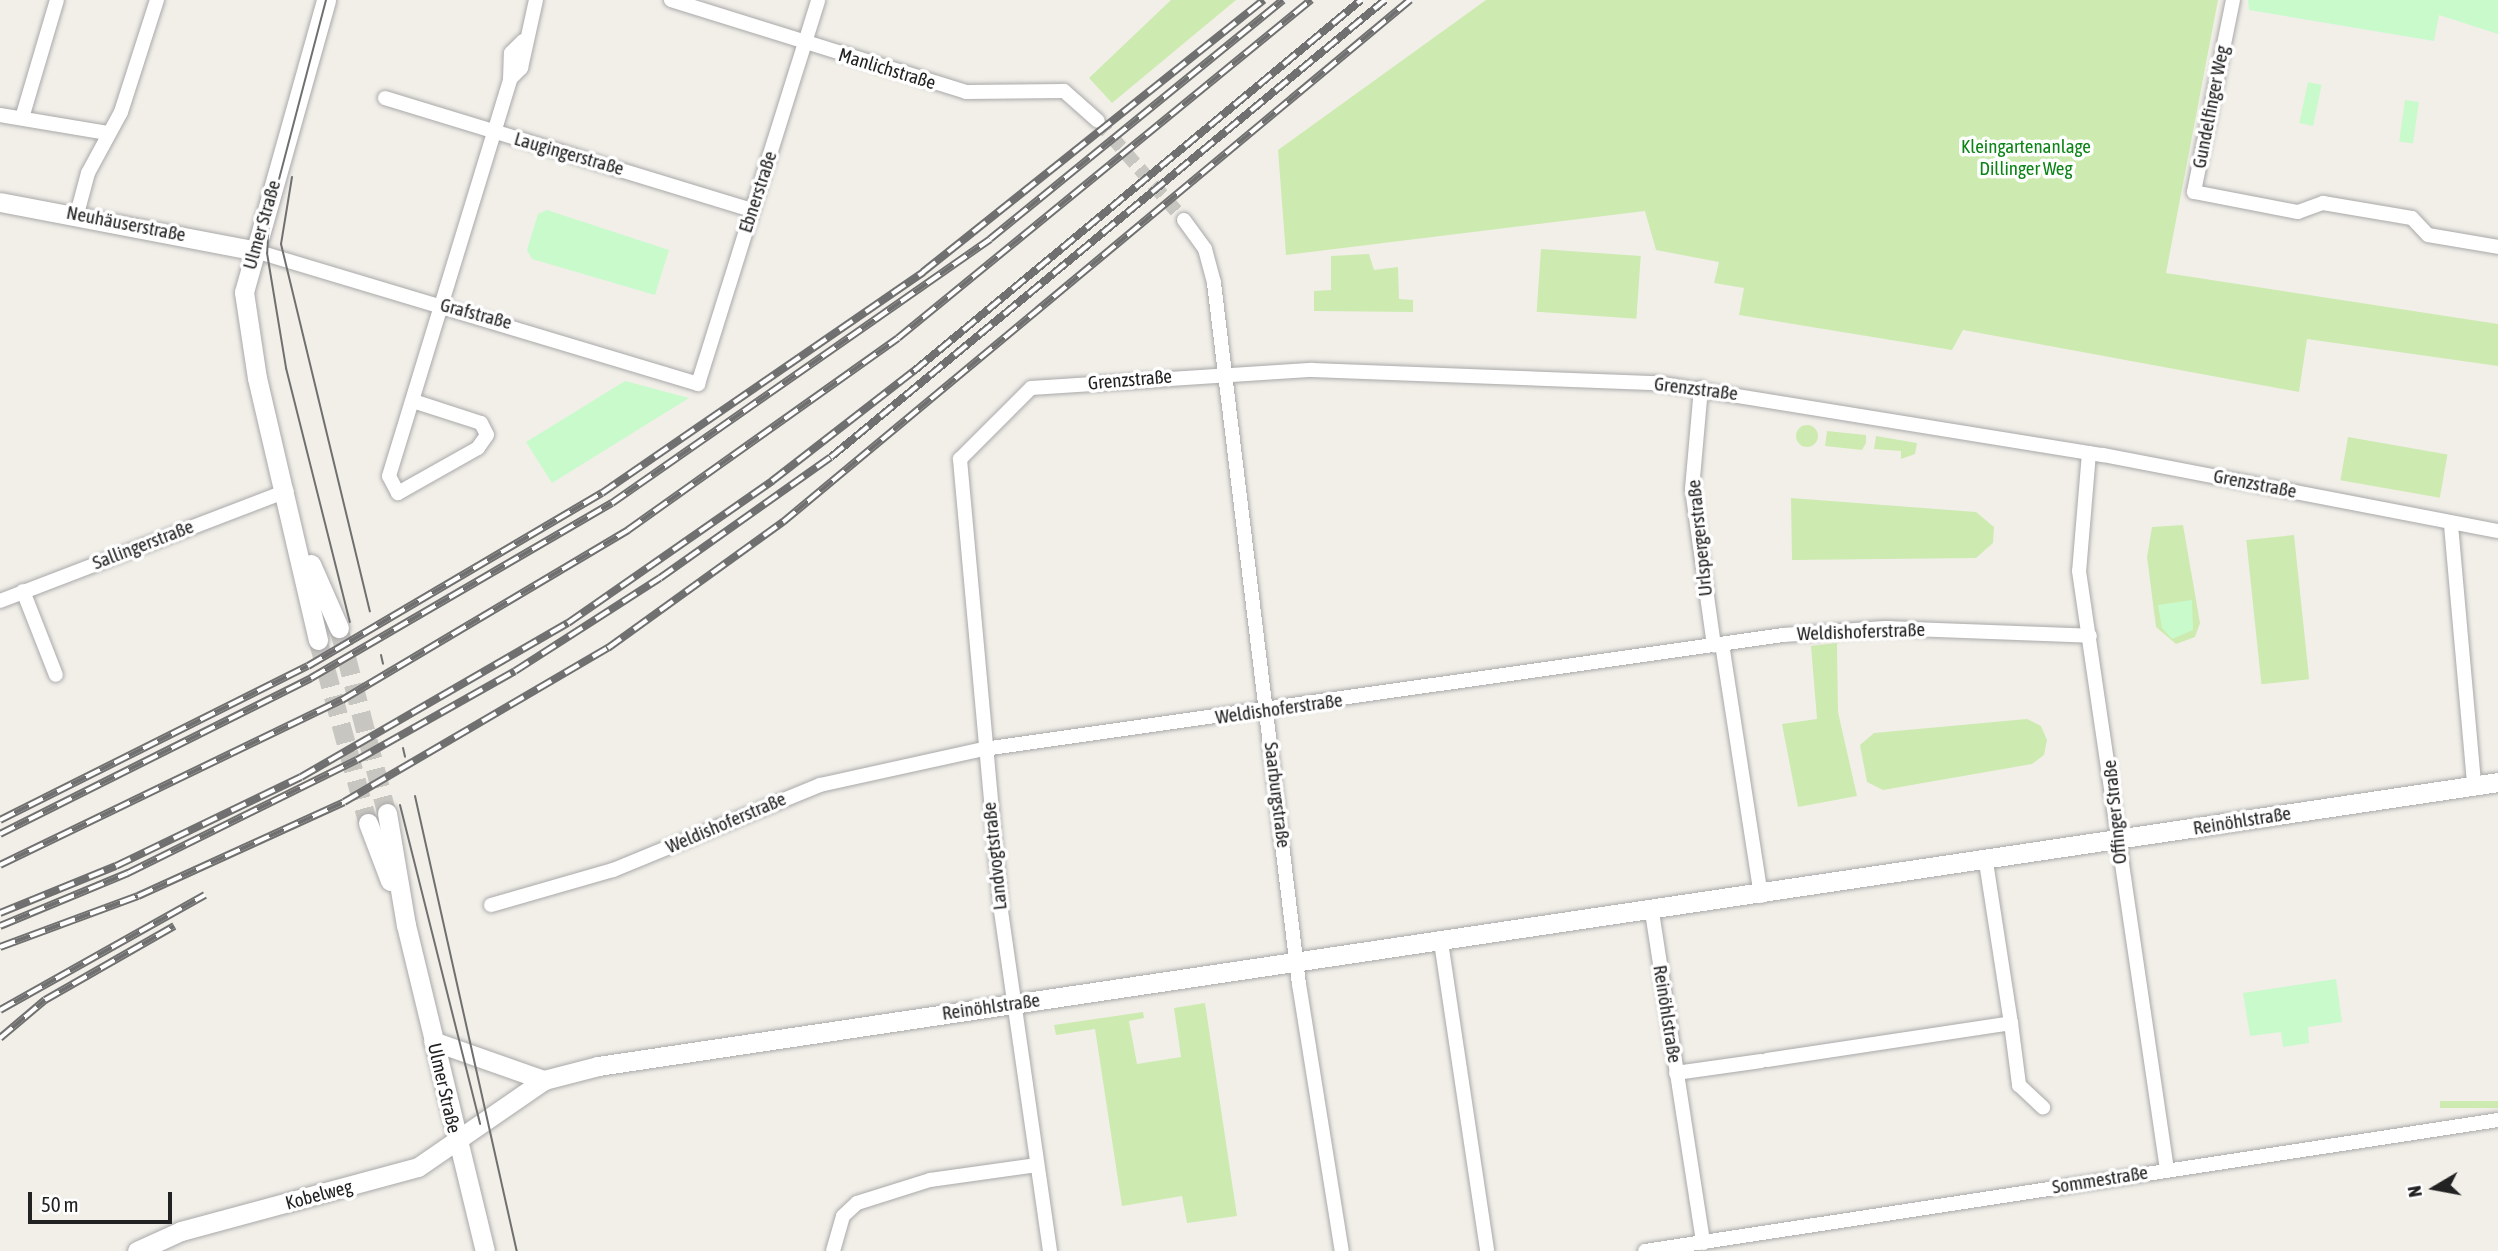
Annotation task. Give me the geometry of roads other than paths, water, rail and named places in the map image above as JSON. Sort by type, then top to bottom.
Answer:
[{"type":"street","points":[[22,118],[57,0]]},
{"type":"street","points":[[77,214],[108,133],[121,112],[157,0]]},
{"type":"street","name":"Ulmer Straße","points":[[317,640],[298,534],[249,339],[244,292],[252,250],[326,0]]},
{"type":"street","points":[[413,401],[481,423],[487,435],[478,448],[405,492],[392,491],[389,475],[413,401],[439,304],[510,79],[511,53],[523,41],[536,0]]},
{"type":"street","name":"Manlichstraße","points":[[671,0],[805,44],[967,92],[1064,91],[1098,121]]},
{"type":"street","name":"Ebnerstraße","points":[[698,384],[818,0]]},
{"type":"street","name":"Gundelfinger Weg","points":[[2233,0],[2193,192],[2298,212],[2323,203],[2412,218],[2428,235],[2498,247]]},
{"type":"street","name":"Laugingerstraße","points":[[385,98],[752,210]]},
{"type":"street","points":[[0,115],[108,133]]},
{"type":"street","name":"Neuhäuserstraße","points":[[0,202],[77,214],[252,250]]},
{"type":"street","name":"Saarburgstraße","points":[[1184,220],[1211,264],[1297,963],[1342,1251]]},
{"type":"street","name":"Grafstraße","points":[[252,250],[698,384]]},
{"type":"street","name":"Grenzstraße","points":[[960,459],[1031,388],[1224,372],[1446,370],[1702,388],[2089,453],[2451,525],[2498,531]]},
{"type":"street","name":"Urlspergerstraße","points":[[1702,388],[1692,489],[1761,896]]},
{"type":"street","name":"Offinger Straße","points":[[2089,453],[2079,567],[2166,1170]]},
{"type":"street","name":"Landvogtstraße","points":[[960,459],[984,749],[1013,1004],[1050,1251]]},
{"type":"street","name":"Sallingerstraße","points":[[0,601],[287,491]]},
{"type":"street","points":[[2451,525],[2474,786]]},
{"type":"street","name":"Ulmer Straße","points":[[298,534],[339,628]]},
{"type":"street","points":[[23,591],[56,675]]},
{"type":"street","name":"Weldishoferstraße","points":[[491,905],[613,870],[820,785],[984,749],[1846,628],[2090,636]]},
{"type":"street","name":"Reinöhlstraße","points":[[457,1142],[544,1080],[613,1064],[1761,896],[2498,782]]},
{"type":"street","name":"Ulmer Straße","points":[[387,813],[406,925],[485,1251]]},
{"type":"street","name":"Ulmer Straße","points":[[368,823],[406,925]]},
{"type":"street","points":[[1986,862],[2019,1086],[2043,1107]]},
{"type":"street","name":"Reinöhlstraße","points":[[1652,912],[1676,1073],[2011,1023]]},
{"type":"street","points":[[1441,942],[1487,1251]]},
{"type":"street","points":[[433,1041],[544,1080]]},
{"type":"street","points":[[1676,1073],[1703,1243]]},
{"type":"street","name":"Sommestraße","points":[[1645,1251],[2498,1120]]},
{"type":"street","name":"Kobelweg","points":[[143,1250],[418,1167],[457,1142]]},
{"type":"street","points":[[833,1251],[843,1216],[857,1203],[930,1181],[1037,1164]]},
{"type":"tunnel","points":[[1098,121],[1184,220]]},
{"type":"tunnel","points":[[339,628],[387,813]]},
{"type":"tunnel","points":[[318,640],[368,823]]},
{"type":"tram line","points":[[326,0],[269,218],[267,253],[286,368],[350,622]]},
{"type":"tram line","points":[[292,177],[281,244],[370,611]]},
{"type":"tram line","points":[[381,655],[383,664]]},
{"type":"tram line","points":[[403,748],[405,757]]},
{"type":"tram line","points":[[415,796],[517,1251]]},
{"type":"tram line","points":[[400,805],[480,1124]]},
{"type":"railway","points":[[0,820],[308,666],[602,493],[923,272],[1264,0]]},
{"type":"railway","points":[[0,834],[311,678],[612,503],[990,239],[1283,0]]},
{"type":"railway","points":[[0,865],[342,700],[628,530],[898,338],[1311,0]]},
{"type":"railway","points":[[0,913],[116,866],[301,777],[568,623],[772,481],[914,371],[1361,0]]},
{"type":"railway","points":[[0,926],[128,873],[357,760],[515,671],[660,578],[831,457],[1385,0]]},
{"type":"railway","points":[[0,947],[138,896],[344,802],[608,648],[783,522],[1410,0]]},
{"type":"railway","points":[[0,1010],[205,895]]},
{"type":"railway","points":[[0,1038],[45,1000],[174,926]]},
{"type":"park label","name":"Kleingartenanlage Dillinger Weg","points":[[2026,158]]}]
